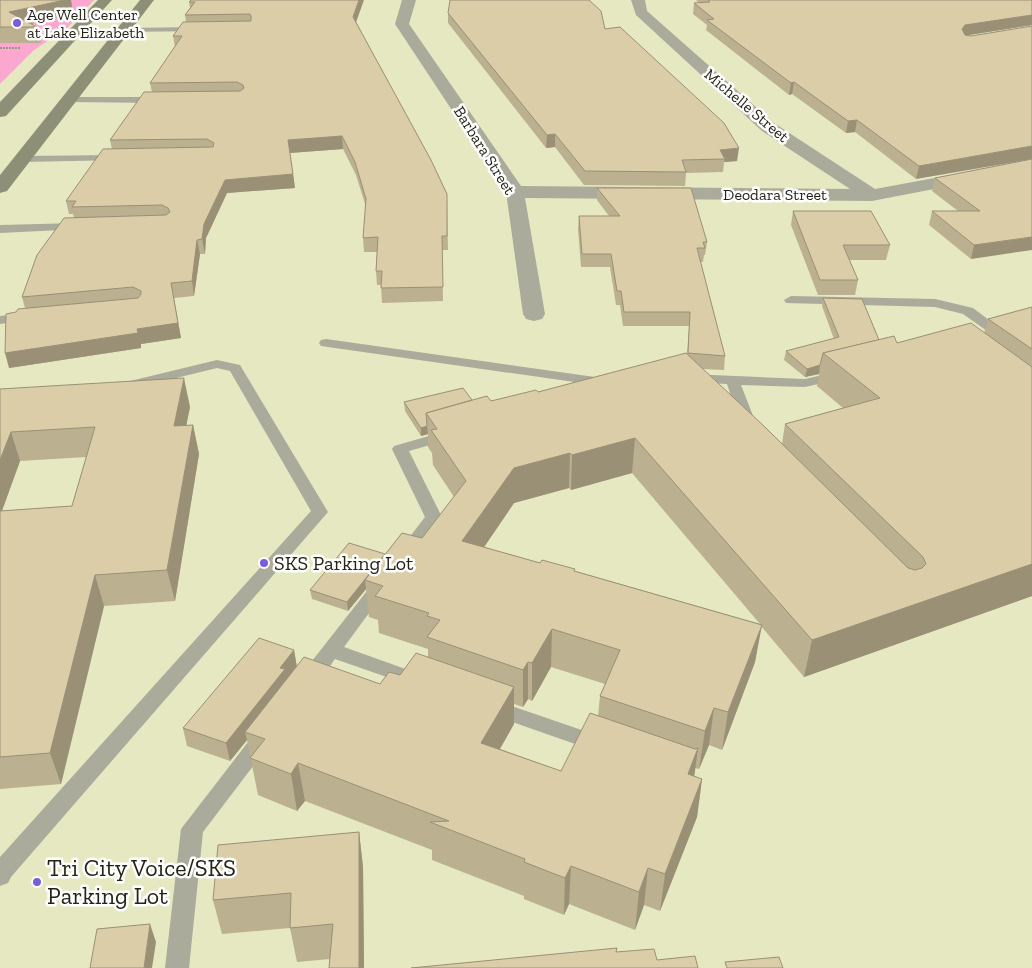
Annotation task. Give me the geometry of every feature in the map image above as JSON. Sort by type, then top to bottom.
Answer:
[{"type":"main road","points":[[0,112],[105,0]]},
{"type":"main road","points":[[0,187],[147,0]]},
{"type":"street","name":"Barbara Street","points":[[409,0],[402,24],[515,192],[534,314]]},
{"type":"street","name":"Michelle Street","points":[[638,0],[641,12],[768,127],[872,195]]},
{"type":"street","name":"Deodara Street","points":[[515,192],[872,195],[1032,164]]},
{"type":"lane","points":[[122,30],[209,29]]},
{"type":"lane","points":[[70,100],[170,100]]},
{"type":"lane","points":[[22,159],[134,158]]},
{"type":"lane","points":[[0,229],[89,227]]},
{"type":"lane","points":[[791,300],[936,303],[968,312],[1002,335]]},
{"type":"lane","points":[[0,320],[39,316]]},
{"type":"lane","points":[[984,339],[1017,332]]},
{"type":"lane","points":[[326,342],[622,384],[576,398]]},
{"type":"lane","points":[[0,872],[320,512],[235,368],[217,364],[117,388]]},
{"type":"lane","points":[[677,378],[805,383],[853,371]]},
{"type":"lane","points":[[732,379],[754,441]]},
{"type":"lane","points":[[295,697],[434,517],[400,449],[465,430]]},
{"type":"lane","points":[[331,650],[442,689]]},
{"type":"lane","points":[[478,702],[616,750]]},
{"type":"lane","points":[[177,968],[192,829],[271,728]]},
{"type":"path","points":[[0,48],[27,49]]},
{"type":"shaded area","points":[[0,0],[94,0],[67,28],[34,50],[0,84]]},
{"type":"building","points":[[0,0],[65,0],[9,12],[37,27],[0,27]]},
{"type":"building","points":[[191,0],[359,0],[353,17],[431,160],[447,194],[447,236],[442,236],[443,287],[381,288],[382,271],[376,271],[378,237],[363,238],[366,199],[355,162],[342,136],[288,140],[293,174],[225,180],[204,224],[202,239],[197,240],[192,281],[171,283],[178,323],[137,329],[138,333],[5,353],[6,314],[16,312],[18,309],[138,298],[141,294],[141,291],[133,287],[22,297],[37,255],[64,218],[166,215],[170,212],[168,208],[162,205],[72,207],[76,201],[66,201],[103,149],[213,147],[214,143],[207,139],[110,140],[144,92],[240,91],[244,88],[243,85],[237,82],[150,83],[182,36],[173,36],[183,22],[251,21],[250,14],[185,15],[195,2],[189,2]]},
{"type":"building","points":[[450,0],[589,0],[601,11],[605,29],[620,27],[724,123],[739,148],[720,150],[725,159],[682,160],[686,172],[585,171],[555,134],[547,135],[448,13]]},
{"type":"building","points":[[708,0],[1032,0],[1032,15],[965,25],[962,29],[965,35],[971,36],[1032,26],[1032,146],[919,166],[857,120],[848,121],[794,82],[791,83],[707,20],[714,19],[694,3],[710,2]]},
{"type":"building","points":[[1032,159],[1032,237],[974,245],[932,211],[980,211],[935,178]]},
{"type":"building","points":[[597,188],[691,188],[707,242],[703,242],[705,248],[697,248],[725,356],[688,353],[690,312],[624,312],[621,291],[617,291],[611,254],[582,254],[579,216],[620,216]]},
{"type":"building","points":[[793,211],[871,211],[890,245],[843,245],[858,280],[820,280]]},
{"type":"building","points":[[823,298],[862,299],[879,340],[823,353],[820,365],[807,369],[786,351],[839,337]]},
{"type":"building","points":[[1032,307],[1032,349],[988,319]]},
{"type":"building","points":[[971,323],[1032,367],[1032,564],[812,640],[635,438],[514,468],[462,541],[540,563],[542,560],[575,569],[574,571],[762,625],[728,712],[714,708],[705,731],[600,696],[620,650],[552,629],[532,663],[528,662],[523,670],[427,637],[440,620],[427,616],[429,613],[375,596],[383,586],[365,580],[402,533],[422,538],[466,481],[431,430],[437,429],[426,413],[487,396],[491,401],[536,390],[538,392],[686,353],[767,429],[908,568],[915,570],[922,568],[926,564],[923,557],[785,424],[880,398],[823,353],[894,336],[897,343]]},
{"type":"building","points":[[184,378],[174,426],[193,425],[167,570],[95,575],[50,753],[0,757],[0,511],[72,506],[95,427],[11,432],[0,460],[0,389]]},
{"type":"building","points":[[463,388],[472,400],[426,413],[427,426],[421,428],[404,402]]},
{"type":"building","points":[[349,543],[385,554],[347,602],[310,590]]},
{"type":"building","points":[[259,638],[294,650],[280,668],[285,669],[226,743],[183,728]]},
{"type":"building","points":[[416,653],[514,687],[481,743],[561,771],[590,713],[695,749],[698,748],[688,774],[702,779],[665,874],[648,868],[639,892],[571,866],[565,878],[524,862],[525,859],[430,822],[449,821],[298,763],[291,774],[250,758],[265,739],[245,732],[304,657],[380,684],[389,672],[400,675]]},
{"type":"building","points":[[359,832],[359,968],[329,968],[333,924],[290,928],[291,893],[213,900],[218,845]]},
{"type":"building","points":[[150,924],[144,968],[90,968],[97,929]]},
{"type":"building","points":[[617,948],[616,952],[654,949],[657,960],[695,956],[698,968],[411,968]]},
{"type":"building","points":[[779,957],[783,968],[727,968],[725,962]]},
{"type":"place","name":"Age Well Center at Lake Elizabeth","points":[[17,23]]},
{"type":"place","name":"SKS Parking Lot","points":[[264,563]]},
{"type":"place","name":"Tri City Voice/SKS Parking Lot","points":[[37,882]]}]
